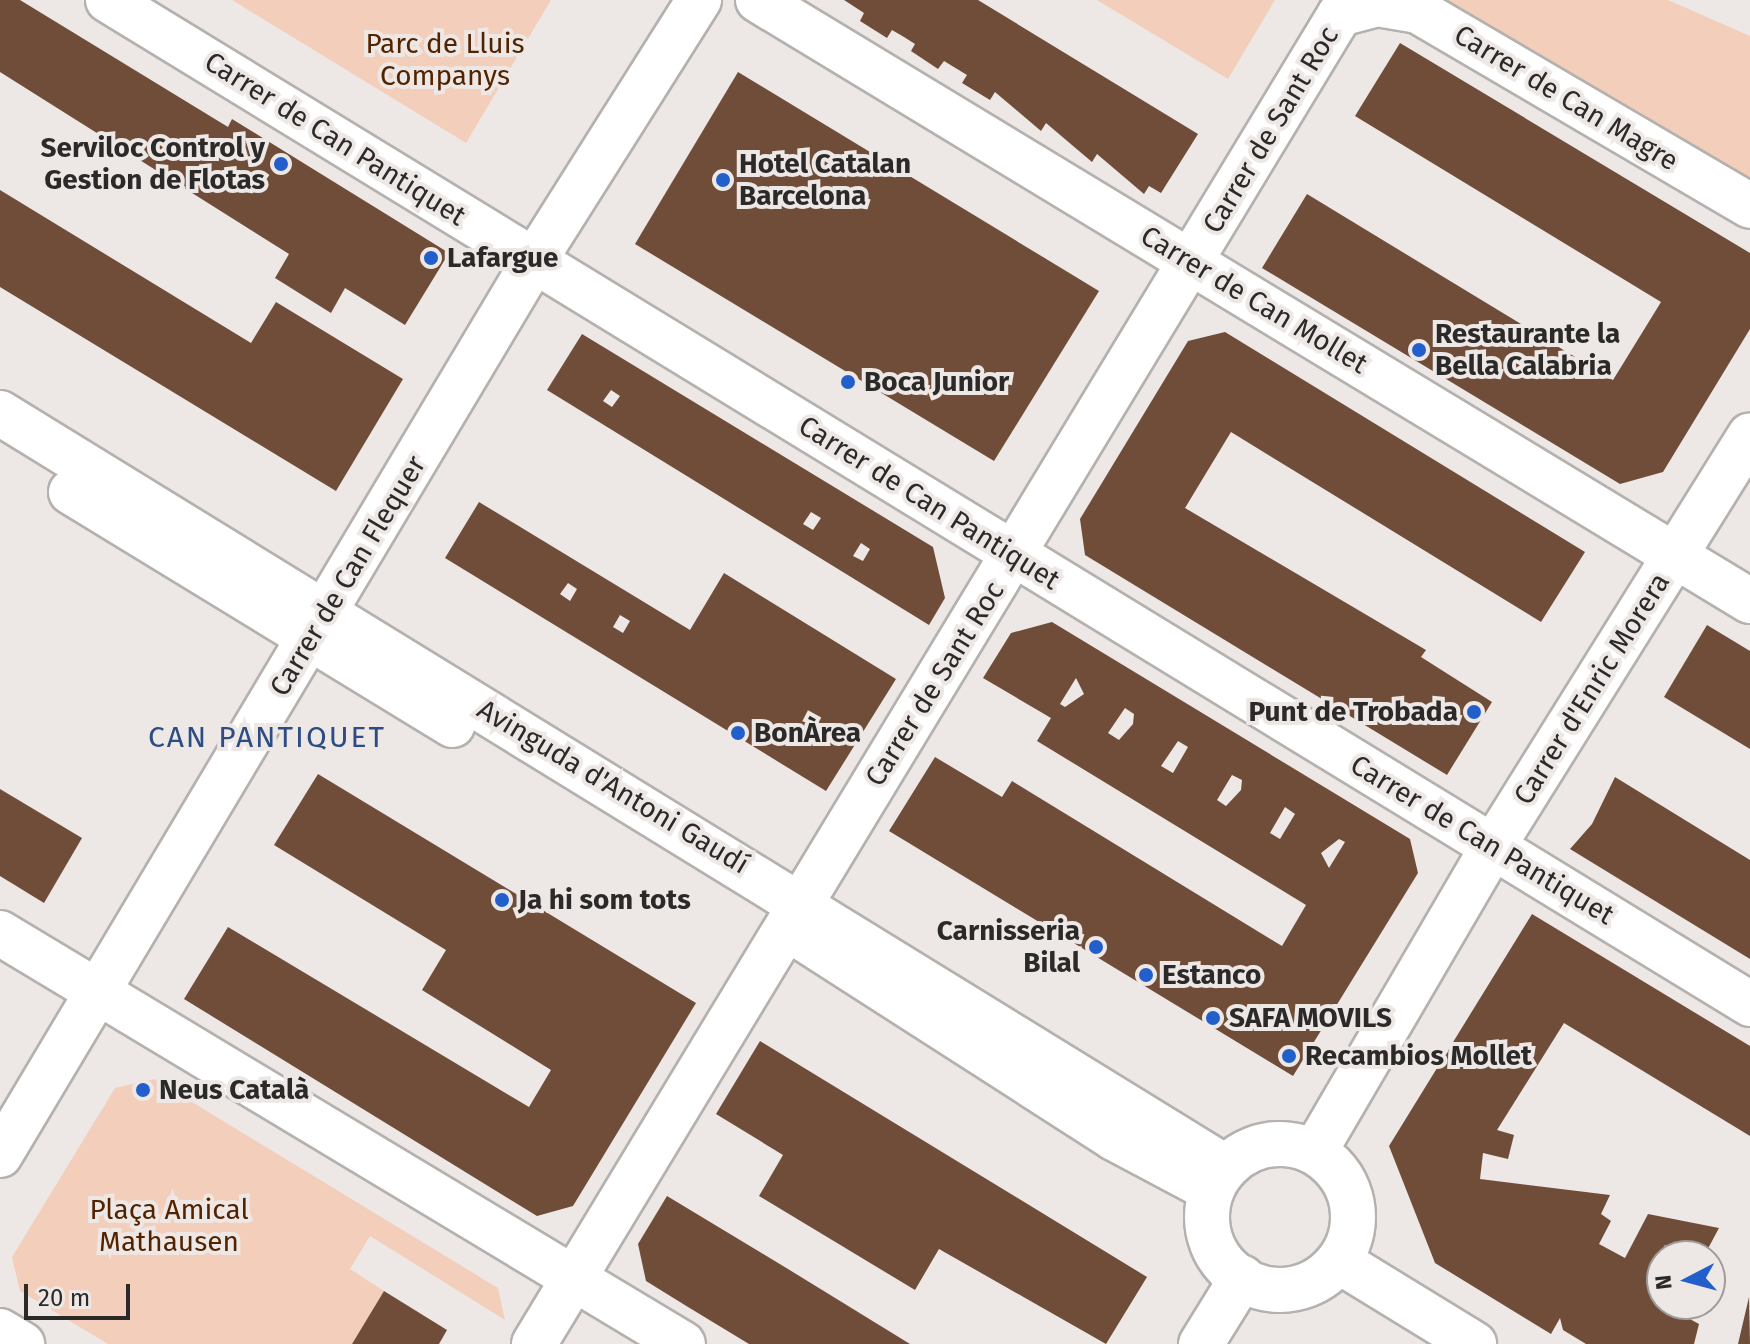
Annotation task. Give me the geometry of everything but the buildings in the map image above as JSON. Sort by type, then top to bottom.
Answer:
[{"type":"street","name":"Carrer de Can Pantiquet","points":[[108,0],[1750,1004]]},
{"type":"street","name":"Carrer de Can Flequer","points":[[0,1155],[100,994],[534,261],[699,0]]},
{"type":"street","name":"Carrer de Can Mollet","points":[[758,0],[1750,601]]},
{"type":"street","name":"Carrer de Sant Roc","points":[[534,1344],[1193,263],[1340,14],[1377,4]]},
{"type":"street","name":"Carrer de Can Magre","points":[[1377,4],[1418,11],[1750,206]]},
{"type":"street","name":"Avinguda d'Antoni Gaudí","points":[[0,413],[318,626]]},
{"type":"street","name":"Carrer d'Enric Morera","points":[[1315,1151],[1494,845],[1750,436]]},
{"type":"street","name":"Avinguda d'Antoni Gaudí","points":[[0,449],[318,626],[795,915],[1215,1176]]},
{"type":"street","points":[[0,933],[683,1344]]},
{"type":"street","points":[[1276,1145],[1315,1151],[1337,1172],[1352,1201],[1342,1263],[1286,1290],[1242,1278],[1226,1265],[1210,1232],[1215,1176],[1276,1145]]},
{"type":"street","points":[[1342,1263],[1474,1344]]},
{"type":"street","points":[[1201,1344],[1242,1278]]},
{"type":"street","points":[[0,1331],[22,1344]]},
{"type":"green space","name":"Parc de Lluis Companys","points":[[232,0],[551,0],[466,143]]},
{"type":"green space","points":[[1097,0],[1275,0],[1228,79]]},
{"type":"green space","points":[[1447,0],[1668,0],[1750,36],[1750,180]]},
{"type":"green space","name":"Plaça Amical Mathausen","points":[[154,1079],[498,1288],[505,1320],[370,1236],[350,1269],[384,1291],[352,1344],[108,1344],[20,1291],[12,1257],[115,1088]]},
{"type":"place","name":"Serviloc Control y Gestion de Flotas","points":[[281,164]]},
{"type":"place","name":"Hotel Catalan Barcelona","points":[[723,180]]},
{"type":"place","name":"Lafargue","points":[[431,258]]},
{"type":"place","name":"Restaurante la Bella Calabria","points":[[1419,350]]},
{"type":"place","name":"Boca Junior","points":[[848,382]]},
{"type":"place","name":"Punt de Trobada","points":[[1474,712]]},
{"type":"place","name":"BonÀrea","points":[[738,733]]},
{"type":"place","name":"Ja hi som tots","points":[[502,900]]},
{"type":"place","name":"Carnisseria Bilal","points":[[1096,947]]},
{"type":"place","name":"Estanco","points":[[1146,975]]},
{"type":"place","name":"SAFA MOVILS","points":[[1213,1018]]},
{"type":"place","name":"Recambios Mollet","points":[[1289,1056]]},
{"type":"place","name":"Neus Català","points":[[143,1090]]},
{"type":"district","name":"CAN PANTIQUET","points":[[267,737]]}]
